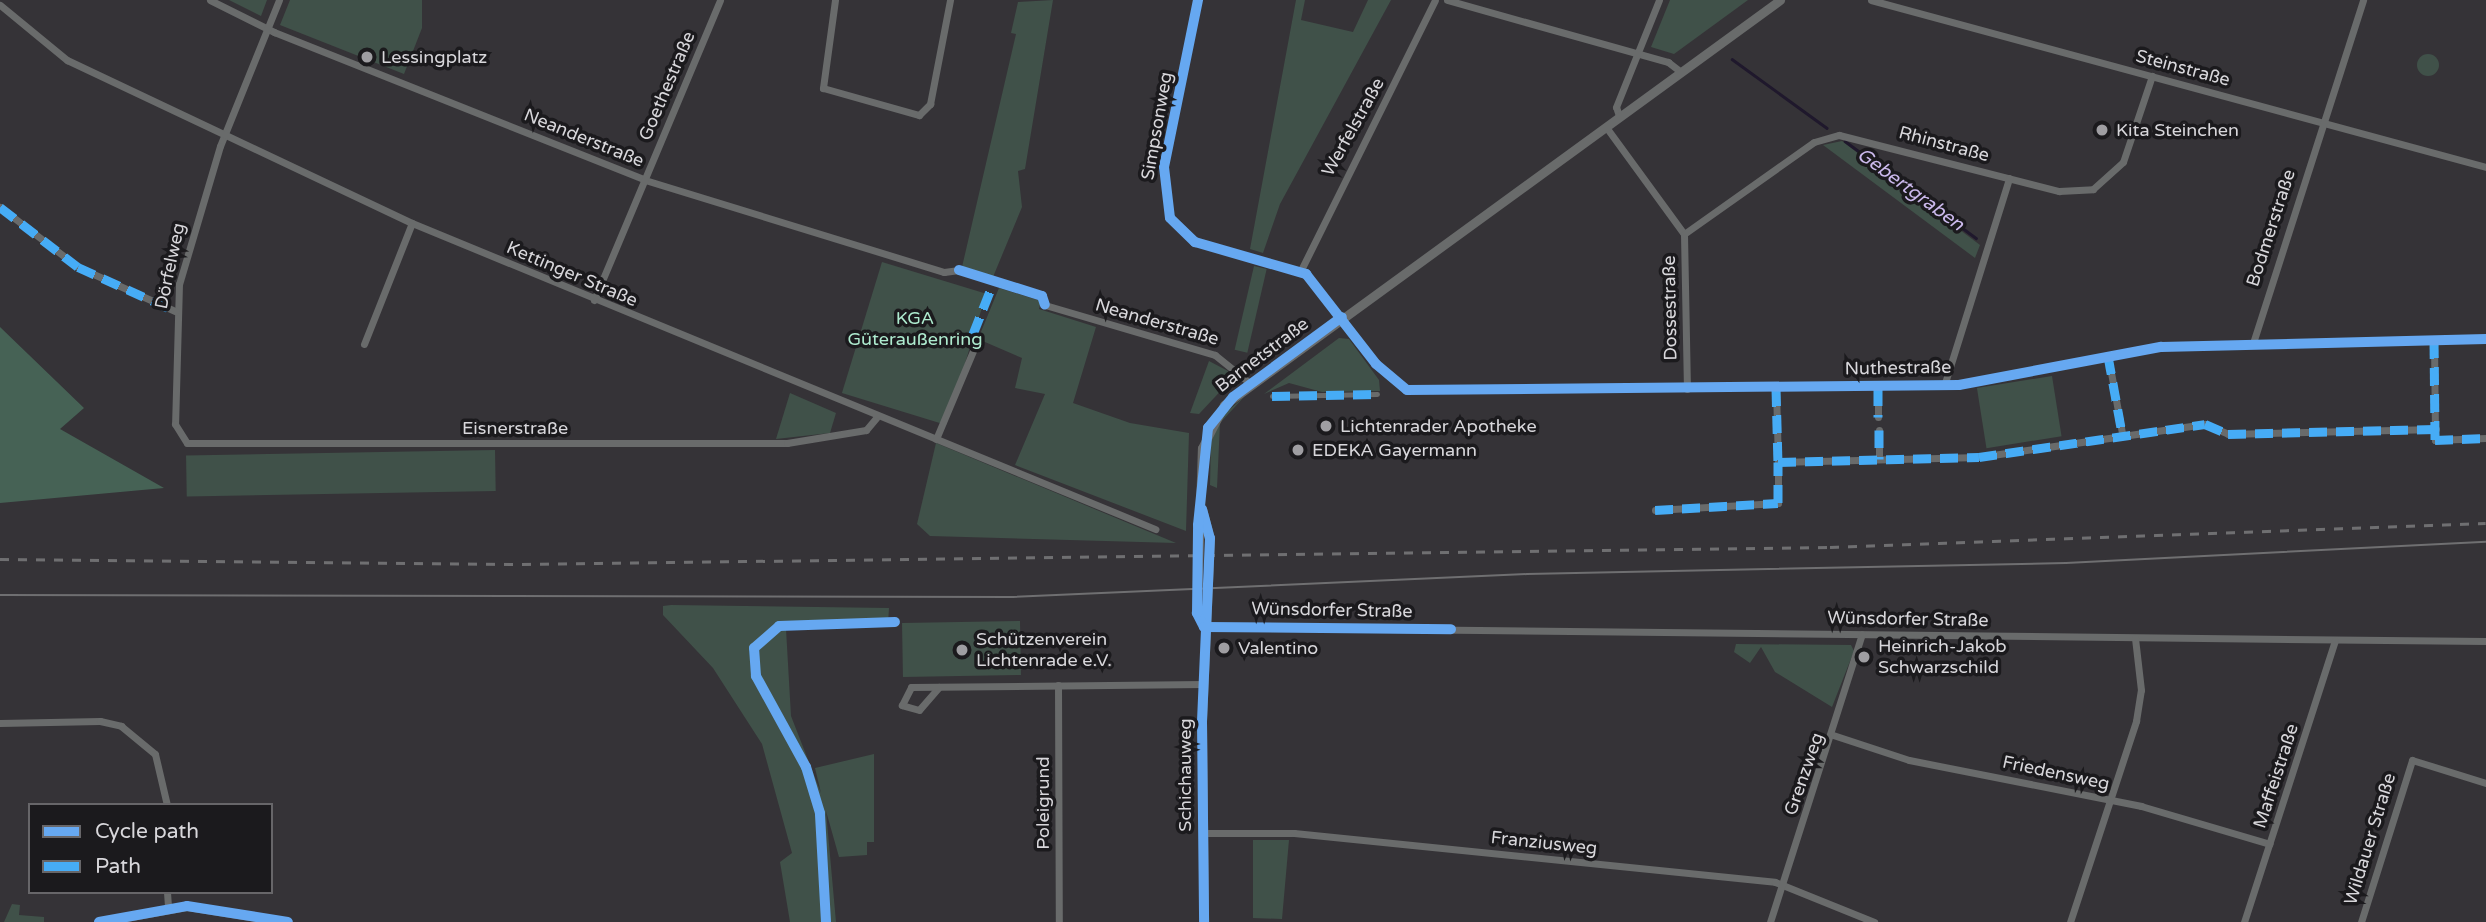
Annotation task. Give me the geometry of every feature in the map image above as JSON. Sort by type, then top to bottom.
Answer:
[{"type":"street","name":"Neanderstraße","points":[[210,0],[267,29],[645,180],[944,272],[959,270]]},
{"type":"street","name":"Dörfelweg","points":[[175,406],[176,311],[193,230],[224,137],[279,0]]},
{"type":"street","name":"Goethestraße","points":[[594,300],[720,0]]},
{"type":"street","points":[[835,0],[820,85],[919,115],[930,104],[950,0]]},
{"type":"street","name":"Simpsonweg","points":[[1198,0],[1164,167],[1168,212],[1195,242],[1301,270]]},
{"type":"street","name":"Werfelstraße","points":[[1301,270],[1435,0]]},
{"type":"street","points":[[1447,0],[1638,54],[1681,72]]},
{"type":"street","points":[[1619,116],[1616,107],[1660,0]]},
{"type":"street","name":"Barnetstraße","points":[[1204,627],[1210,538],[1202,509],[1208,428],[1224,405],[1780,0]]},
{"type":"street","name":"Steinstraße","points":[[1871,0],[2486,167]]},
{"type":"street","name":"Bodmerstraße","points":[[2252,344],[2362,0]]},
{"type":"street","name":"Kettinger Straße","points":[[0,5],[67,60],[224,137],[412,223],[876,418],[936,439],[1155,529]]},
{"type":"street","name":"Rhinstraße","points":[[1684,234],[1806,147],[1839,135],[2067,193],[2103,184],[2123,162],[2152,76]]},
{"type":"street","name":"Dossestraße","points":[[1605,127],[1684,234],[1687,389]]},
{"type":"street","points":[[1944,386],[2010,178]]},
{"type":"street","points":[[0,207],[78,267],[176,311]]},
{"type":"street","points":[[364,344],[412,223]]},
{"type":"street","points":[[1301,270],[1342,317]]},
{"type":"street","name":"Neanderstraße","points":[[1045,304],[1215,355],[1251,384]]},
{"type":"street","name":"Nuthestraße","points":[[1342,317],[1391,381],[1415,392],[1944,386],[2108,356],[2252,344],[2486,339]]},
{"type":"street","points":[[2434,340],[2435,440],[2486,438]]},
{"type":"street","points":[[936,439],[975,346]]},
{"type":"street","points":[[2108,356],[2122,433]]},
{"type":"street","name":"Nuthestraße","points":[[1878,387],[1878,417]]},
{"type":"street","points":[[1655,510],[1778,503],[1776,388]]},
{"type":"street","points":[[1272,396],[1377,394]]},
{"type":"street","name":"Eisnerstraße","points":[[175,406],[180,436],[207,447],[787,443],[866,430],[876,418]]},
{"type":"street","points":[[1778,462],[1979,457],[2122,433],[2206,424],[2228,433],[2436,429]]},
{"type":"street","points":[[1879,430],[1879,459]]},
{"type":"street","name":"Wünsdorfer Straße","points":[[1204,627],[2486,641]]},
{"type":"street","name":"Schichauweg","points":[[1204,627],[1204,922]]},
{"type":"street","name":"Grenzweg","points":[[1770,922],[1833,736],[1862,634]]},
{"type":"street","points":[[2070,922],[2111,801],[2139,705],[2134,638]]},
{"type":"street","name":"Maffeistraße","points":[[2244,922],[2334,640]]},
{"type":"street","points":[[939,687],[919,710],[902,705],[906,689],[939,687],[1203,684]]},
{"type":"street","name":"Poleigrund","points":[[1058,685],[1059,922]]},
{"type":"street","points":[[0,723],[100,721],[121,726],[155,754],[167,803]]},
{"type":"street","name":"Friedensweg","points":[[1833,736],[1909,760],[2111,801],[2270,844]]},
{"type":"street","name":"Wildauer Straße","points":[[2361,922],[2412,760],[2486,783]]},
{"type":"street","name":"Franziusweg","points":[[1203,833],[1294,833],[1783,884],[1874,922]]},
{"type":"street","points":[[167,894],[168,907]]},
{"type":"street","points":[[99,922],[168,907],[223,907],[288,922]]},
{"type":"green space","points":[[229,0],[267,0],[261,16]]},
{"type":"green space","name":"Lessingplatz","points":[[290,0],[422,0],[422,28],[404,74],[280,25]]},
{"type":"green space","name":"KGA Güteraußenring","points":[[1053,0],[1025,169],[1018,171],[1022,207],[993,277],[962,267],[1016,34],[1011,33],[1018,2]]},
{"type":"green space","points":[[1296,0],[1305,0],[1301,20],[1353,32],[1368,0],[1391,0],[1280,204],[1263,253],[1250,249]]},
{"type":"green space","points":[[1670,0],[1748,0],[1674,54],[1651,47]]},
{"type":"green space","points":[[2424,54],[2432,54],[2439,61],[2439,69],[2432,76],[2424,76],[2417,69],[2417,61]]},
{"type":"green space","points":[[1842,141],[1980,245],[1975,258],[1823,145]]},
{"type":"green space","name":"KGA Güteraußenring","points":[[882,262],[986,294],[946,425],[842,393]]},
{"type":"green space","points":[[1254,266],[1267,269],[1247,353],[1235,350]]},
{"type":"green space","name":"KGA Güteraußenring","points":[[999,288],[1041,301],[1039,309],[1096,327],[1073,403],[1130,423],[1189,433],[1186,531],[1015,465],[1045,394],[1015,388],[1022,358],[978,339]]},
{"type":"green space","points":[[0,327],[84,408],[60,429],[164,488],[0,503]]},
{"type":"green space","points":[[1339,338],[1349,339],[1379,380],[1380,391],[1322,392],[1289,383],[1264,394]]},
{"type":"green space","points":[[1209,361],[1228,371],[1229,382],[1199,414],[1190,413]]},
{"type":"green space","points":[[2052,376],[2062,436],[1986,448],[1977,388]]},
{"type":"green space","points":[[790,393],[836,413],[830,433],[776,439]]},
{"type":"green space","points":[[1245,396],[1220,423],[1217,488],[1210,485],[1211,439],[1224,414]]},
{"type":"green space","points":[[936,443],[1176,543],[930,536],[917,524]]},
{"type":"green space","points":[[495,450],[496,491],[187,496],[186,455]]},
{"type":"green space","points":[[663,606],[889,608],[888,624],[786,629],[791,716],[821,793],[815,768],[874,754],[874,842],[867,842],[867,855],[839,857],[826,811],[836,922],[790,922],[780,862],[792,853],[762,744],[713,668],[663,615]]},
{"type":"green space","name":"Schützenverein Lichtenrade e.V.","points":[[1020,621],[1021,675],[903,677],[902,623]]},
{"type":"green space","points":[[1736,644],[1851,645],[1854,651],[1832,707],[1775,672],[1761,647],[1750,663],[1734,652]]},
{"type":"green space","points":[[1253,840],[1289,840],[1282,919],[1253,918]]},
{"type":"green space","points":[[12,904],[20,905],[19,915],[44,917],[44,922],[4,922]]},
{"type":"waterway","name":"Gebertgraben","points":[[1732,59],[1827,128]]},
{"type":"waterway","name":"Gebertgraben","points":[[1845,141],[1976,238]]},
{"type":"tram line","points":[[0,595],[1013,597],[1527,574],[2066,563],[2486,542]]},
{"type":"railway","points":[[0,559],[522,564],[1830,547],[2486,523]]},
{"type":"marked path","points":[[0,207],[78,267],[175,311]]},
{"type":"marked path","points":[[975,346],[973,334],[994,281]]},
{"type":"marked path","points":[[2434,340],[2435,440],[2486,438]]},
{"type":"marked path","points":[[2108,356],[2122,433]]},
{"type":"marked path","points":[[1878,387],[1878,417]]},
{"type":"marked path","points":[[1776,388],[1778,462],[1979,457],[2205,424],[2228,434],[2436,429]]},
{"type":"marked path","points":[[1272,396],[1377,394]]},
{"type":"marked path","points":[[1879,430],[1879,459]]},
{"type":"marked path","points":[[1655,510],[1778,503],[1778,462]]},
{"type":"cycle path","points":[[1198,0],[1164,167],[1170,218],[1195,242],[1306,274],[1376,364],[1407,390],[1959,385],[2161,347],[2486,339]]},
{"type":"cycle path","points":[[959,270],[1042,296],[1045,305]]},
{"type":"cycle path","points":[[1204,627],[1197,613],[1198,525],[1208,428],[1233,397],[1342,317]]},
{"type":"cycle path","points":[[1202,509],[1210,538],[1202,722],[1204,922]]},
{"type":"cycle path","points":[[826,922],[820,813],[806,767],[756,676],[754,648],[779,626],[895,622]]},
{"type":"cycle path","points":[[1204,627],[1451,629]]},
{"type":"cycle path","points":[[99,922],[187,906],[288,922]]},
{"type":"place","name":"Lessingplatz","points":[[367,57]]},
{"type":"place","name":"Kita Steinchen","points":[[2102,130]]},
{"type":"place","name":"Lichtenrader Apotheke","points":[[1326,426]]},
{"type":"place","name":"EDEKA Gayermann","points":[[1298,450]]},
{"type":"place","name":"Valentino","points":[[1224,648]]},
{"type":"place","name":"Schützenverein Lichtenrade e.V.","points":[[962,650]]},
{"type":"place","name":"Heinrich-Jakob Schwarzschild","points":[[1864,657]]}]
